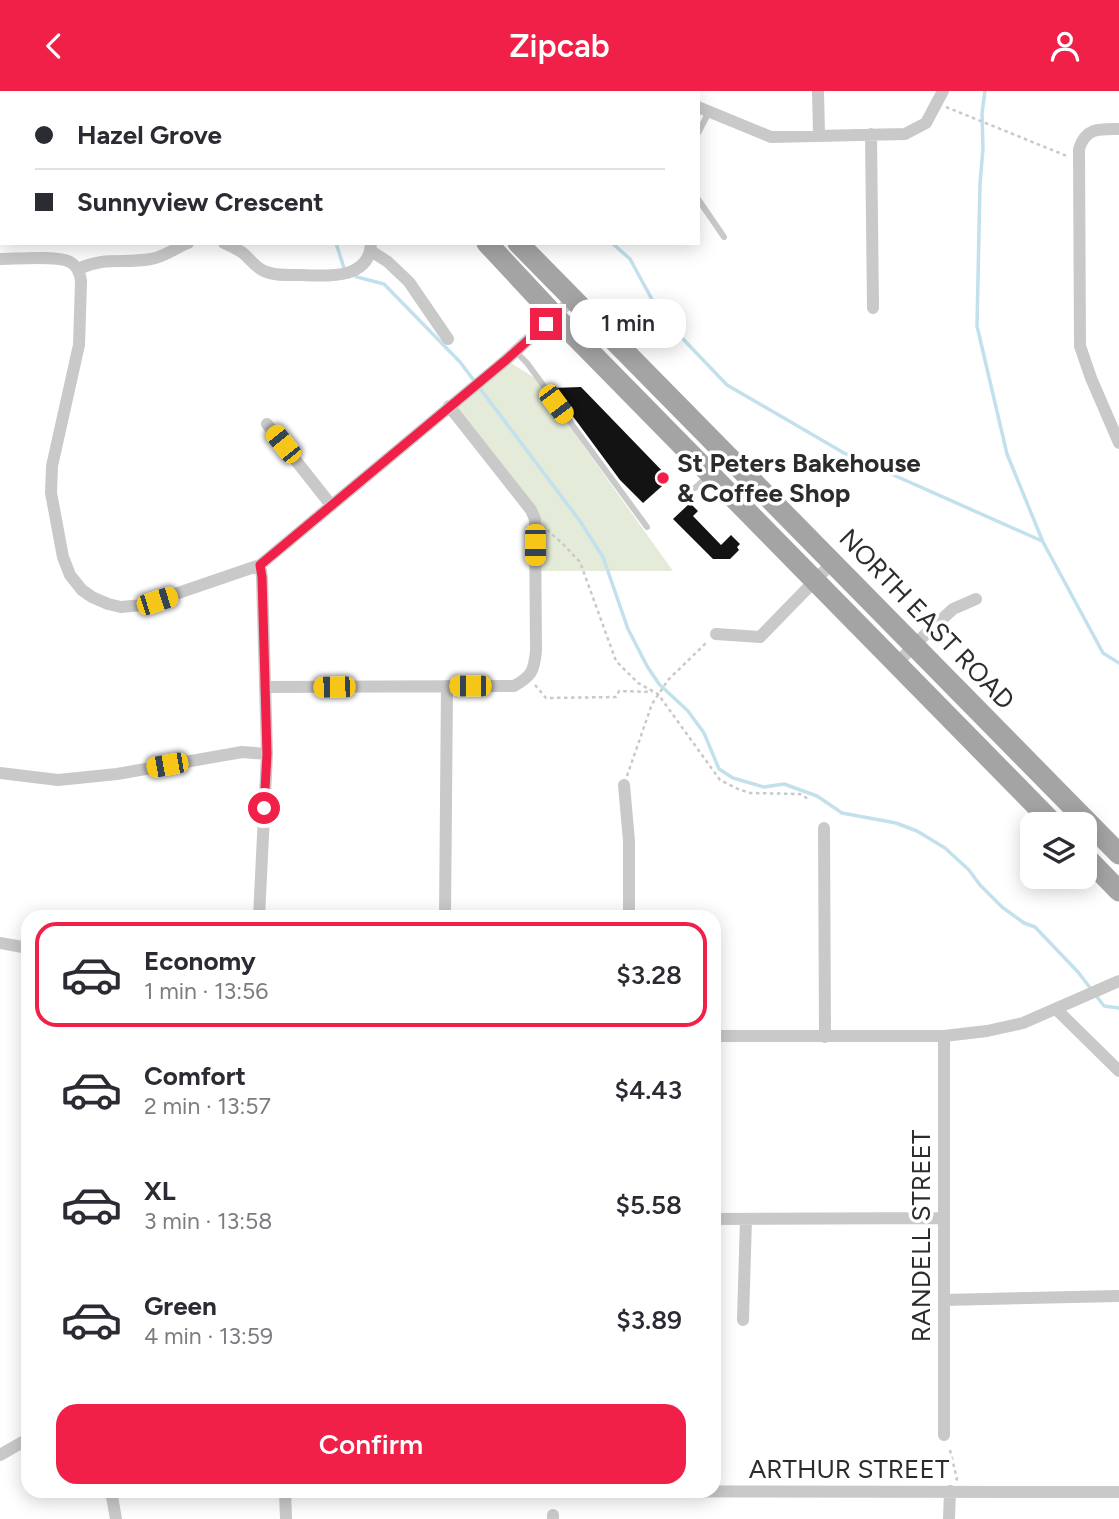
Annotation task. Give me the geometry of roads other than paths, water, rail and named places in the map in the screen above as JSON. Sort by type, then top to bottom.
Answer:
[{"type":"main road","name":"NORTH EAST ROAD","points":[[489,245],[703,481],[816,581],[1042,812]]},
{"type":"main road","name":"NORTH EAST ROAD","points":[[520,245],[1119,854]]},
{"type":"main road","points":[[1097,868],[1119,891]]},
{"type":"street","points":[[818,91],[819,134]]},
{"type":"street","points":[[704,110],[771,137],[905,134],[926,123],[940,97]]},
{"type":"street","points":[[1119,129],[1094,130],[1082,141],[1079,149],[1080,347],[1119,443]]},
{"type":"street","points":[[871,134],[873,308]]},
{"type":"street","points":[[78,269],[100,262],[154,259],[184,245]]},
{"type":"street","points":[[228,245],[242,252],[255,266],[269,273],[314,275],[349,272],[367,259],[371,247],[409,282],[448,339]]},
{"type":"street","points":[[0,259],[62,259],[71,262],[78,269],[81,281],[80,338],[54,453],[50,484],[61,546],[70,575],[82,590],[96,600],[130,607],[260,565],[573,299]]},
{"type":"street","points":[[265,688],[514,686],[529,677],[534,667],[536,651],[534,519],[531,510],[449,406]]},
{"type":"street","points":[[267,424],[331,505]]},
{"type":"street","points":[[716,634],[760,636],[833,562]]},
{"type":"street","points":[[259,910],[267,754],[260,565]]},
{"type":"street","points":[[897,664],[953,609],[976,599]]},
{"type":"street","points":[[445,910],[447,686]]},
{"type":"street","points":[[0,773],[58,780],[242,752],[267,754]]},
{"type":"street","points":[[624,785],[629,841],[629,910]]},
{"type":"street","points":[[824,828],[825,1037]]},
{"type":"street","points":[[0,943],[21,947]]},
{"type":"street","points":[[721,1036],[944,1036],[987,1031],[1023,1023],[1119,981]]},
{"type":"street","points":[[1056,1009],[1119,1071]]},
{"type":"street","name":"RANDELL STREET","points":[[944,1036],[944,1435]]},
{"type":"street","points":[[721,1219],[944,1218]]},
{"type":"street","points":[[743,1320],[746,1219]]},
{"type":"street","points":[[944,1300],[1119,1296]]},
{"type":"street","points":[[0,1455],[21,1443]]},
{"type":"street","points":[[949,1519],[952,1487]]},
{"type":"street","name":"ARTHUR STREET","points":[[721,1490],[952,1487],[1119,1492]]},
{"type":"street","points":[[112,1498],[116,1519]]},
{"type":"street","points":[[285,1498],[286,1519]]},
{"type":"lane","points":[[700,202],[724,236]]},
{"type":"lane","points":[[515,351],[527,363],[646,527]]},
{"type":"waterway","points":[[985,91],[982,113],[977,326],[1007,454],[1043,542],[1103,653],[1119,663]]},
{"type":"waterway","points":[[337,245],[347,270]]},
{"type":"waterway","points":[[614,245],[630,259],[661,316],[727,385],[844,453],[1042,541]]},
{"type":"waterway","points":[[353,274],[384,284],[460,362],[580,521],[603,557],[628,629],[647,666],[659,684],[688,711],[704,733],[719,769],[733,778],[764,787],[784,784],[817,796],[842,813],[896,823],[917,831],[945,848],[1002,907],[1024,923],[1035,927],[1078,972],[1104,1006],[1119,1008]]},
{"type":"place","name":"St Peters Bakehouse & Coffee Shop","points":[[663,478]]}]
